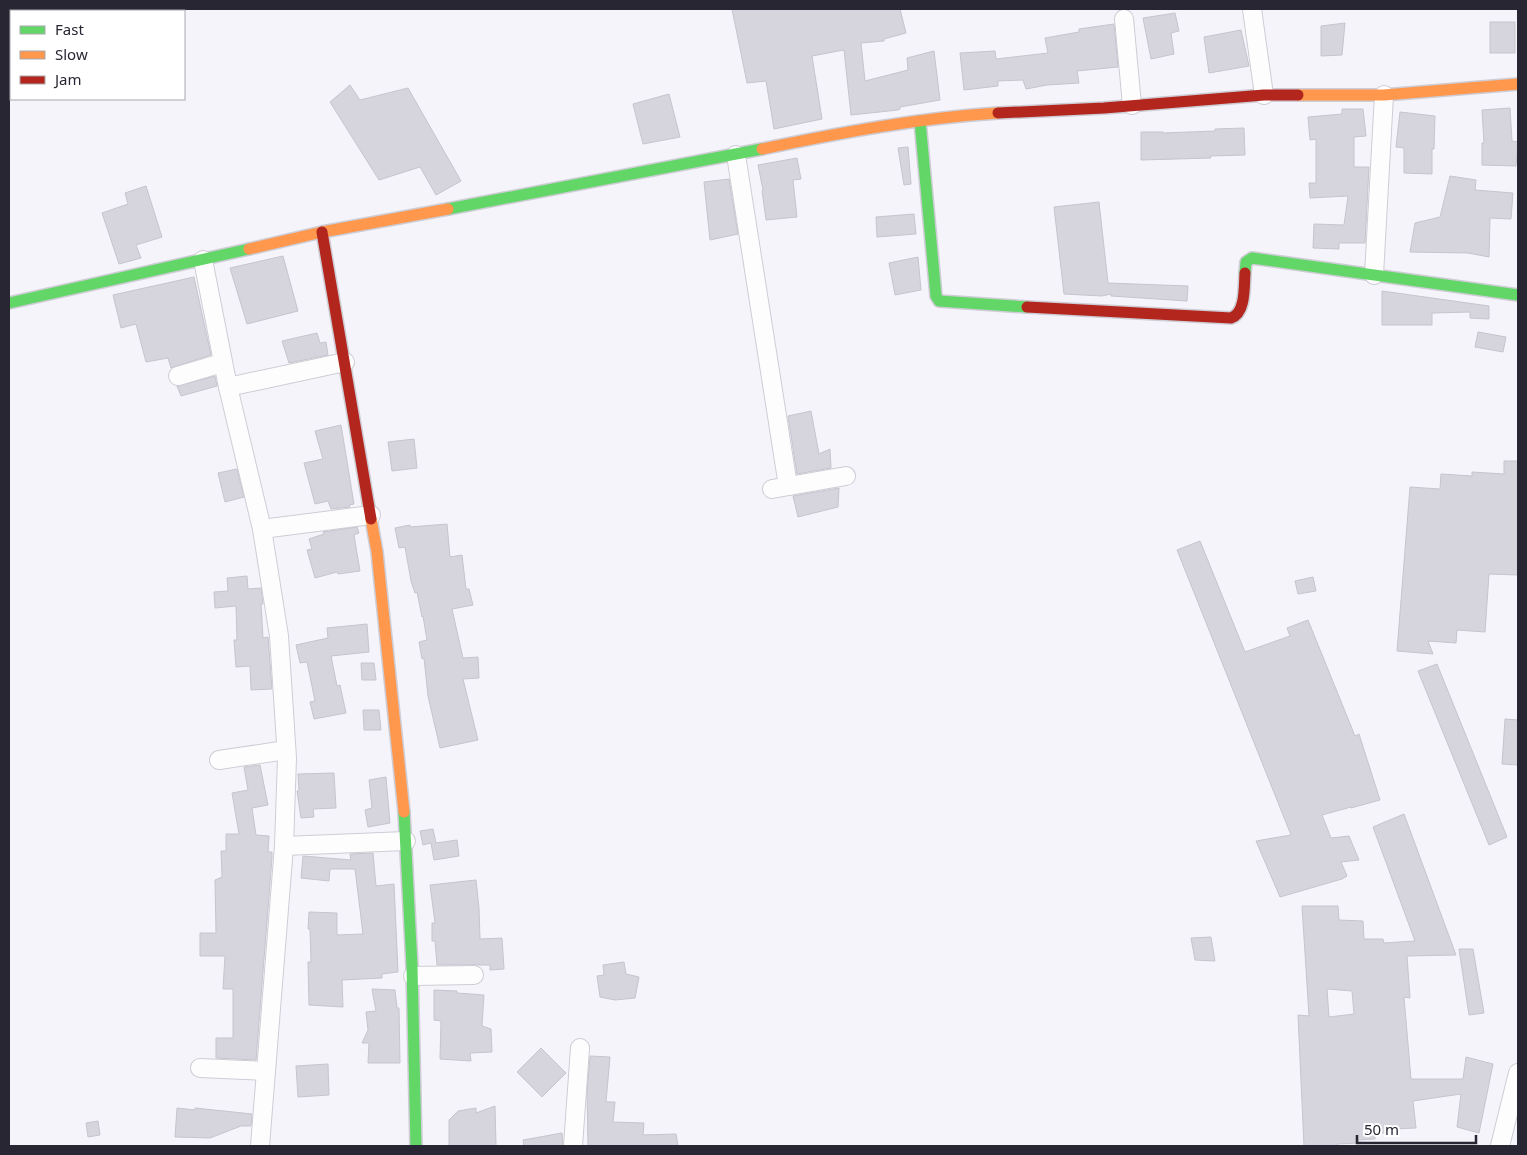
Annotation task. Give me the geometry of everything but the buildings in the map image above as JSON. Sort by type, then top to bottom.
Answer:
[{"type":"street","points":[[1252,9],[1264,96]]},
{"type":"street","points":[[1124,19],[1132,105]]},
{"type":"street","points":[[9,303],[322,232],[736,155],[820,137],[920,120],[1264,96],[1384,95],[1518,84]]},
{"type":"street","points":[[1374,275],[1384,95]]},
{"type":"street","points":[[920,120],[936,296],[939,301],[1231,318],[1236,316],[1239,311],[1246,262],[1250,258],[1518,295]]},
{"type":"street","points":[[736,155],[780,488],[846,476]]},
{"type":"street","points":[[322,232],[371,514],[382,594],[406,841],[412,976],[416,1146]]},
{"type":"street","points":[[203,260],[222,363],[262,528],[280,636],[286,750],[284,846],[260,1146]]},
{"type":"street","points":[[228,388],[345,362]]},
{"type":"street","points":[[178,376],[222,363]]},
{"type":"street","points":[[262,528],[371,514]]},
{"type":"street","points":[[219,760],[286,750]]},
{"type":"street","points":[[284,846],[406,841]]},
{"type":"street","points":[[412,976],[474,975]]},
{"type":"street","points":[[573,1146],[580,1048]]},
{"type":"street","points":[[200,1068],[266,1071]]},
{"type":"street","points":[[1500,1146],[1518,1073]]},
{"type":"traffic: fast","points":[[920,121],[936,296],[939,301],[1027,307]]},
{"type":"traffic: fast","points":[[448,209],[762,149]]},
{"type":"traffic: fast","points":[[9,303],[249,249]]},
{"type":"traffic: fast","points":[[1245,273],[1246,262],[1252,258],[1518,295]]},
{"type":"traffic: fast","points":[[404,812],[412,966],[416,1146]]},
{"type":"traffic: slow","points":[[1298,95],[1384,95],[1518,84]]},
{"type":"traffic: slow","points":[[762,149],[879,127],[938,118],[998,113]]},
{"type":"traffic: slow","points":[[249,249],[322,232],[448,209]]},
{"type":"traffic: slow","points":[[371,519],[377,552],[404,812]]},
{"type":"traffic: jam","points":[[998,113],[1104,108],[1264,95],[1298,95]]},
{"type":"traffic: jam","points":[[322,232],[371,519]]},
{"type":"traffic: jam","points":[[1027,307],[1231,318],[1236,315],[1242,305],[1245,273]]}]
